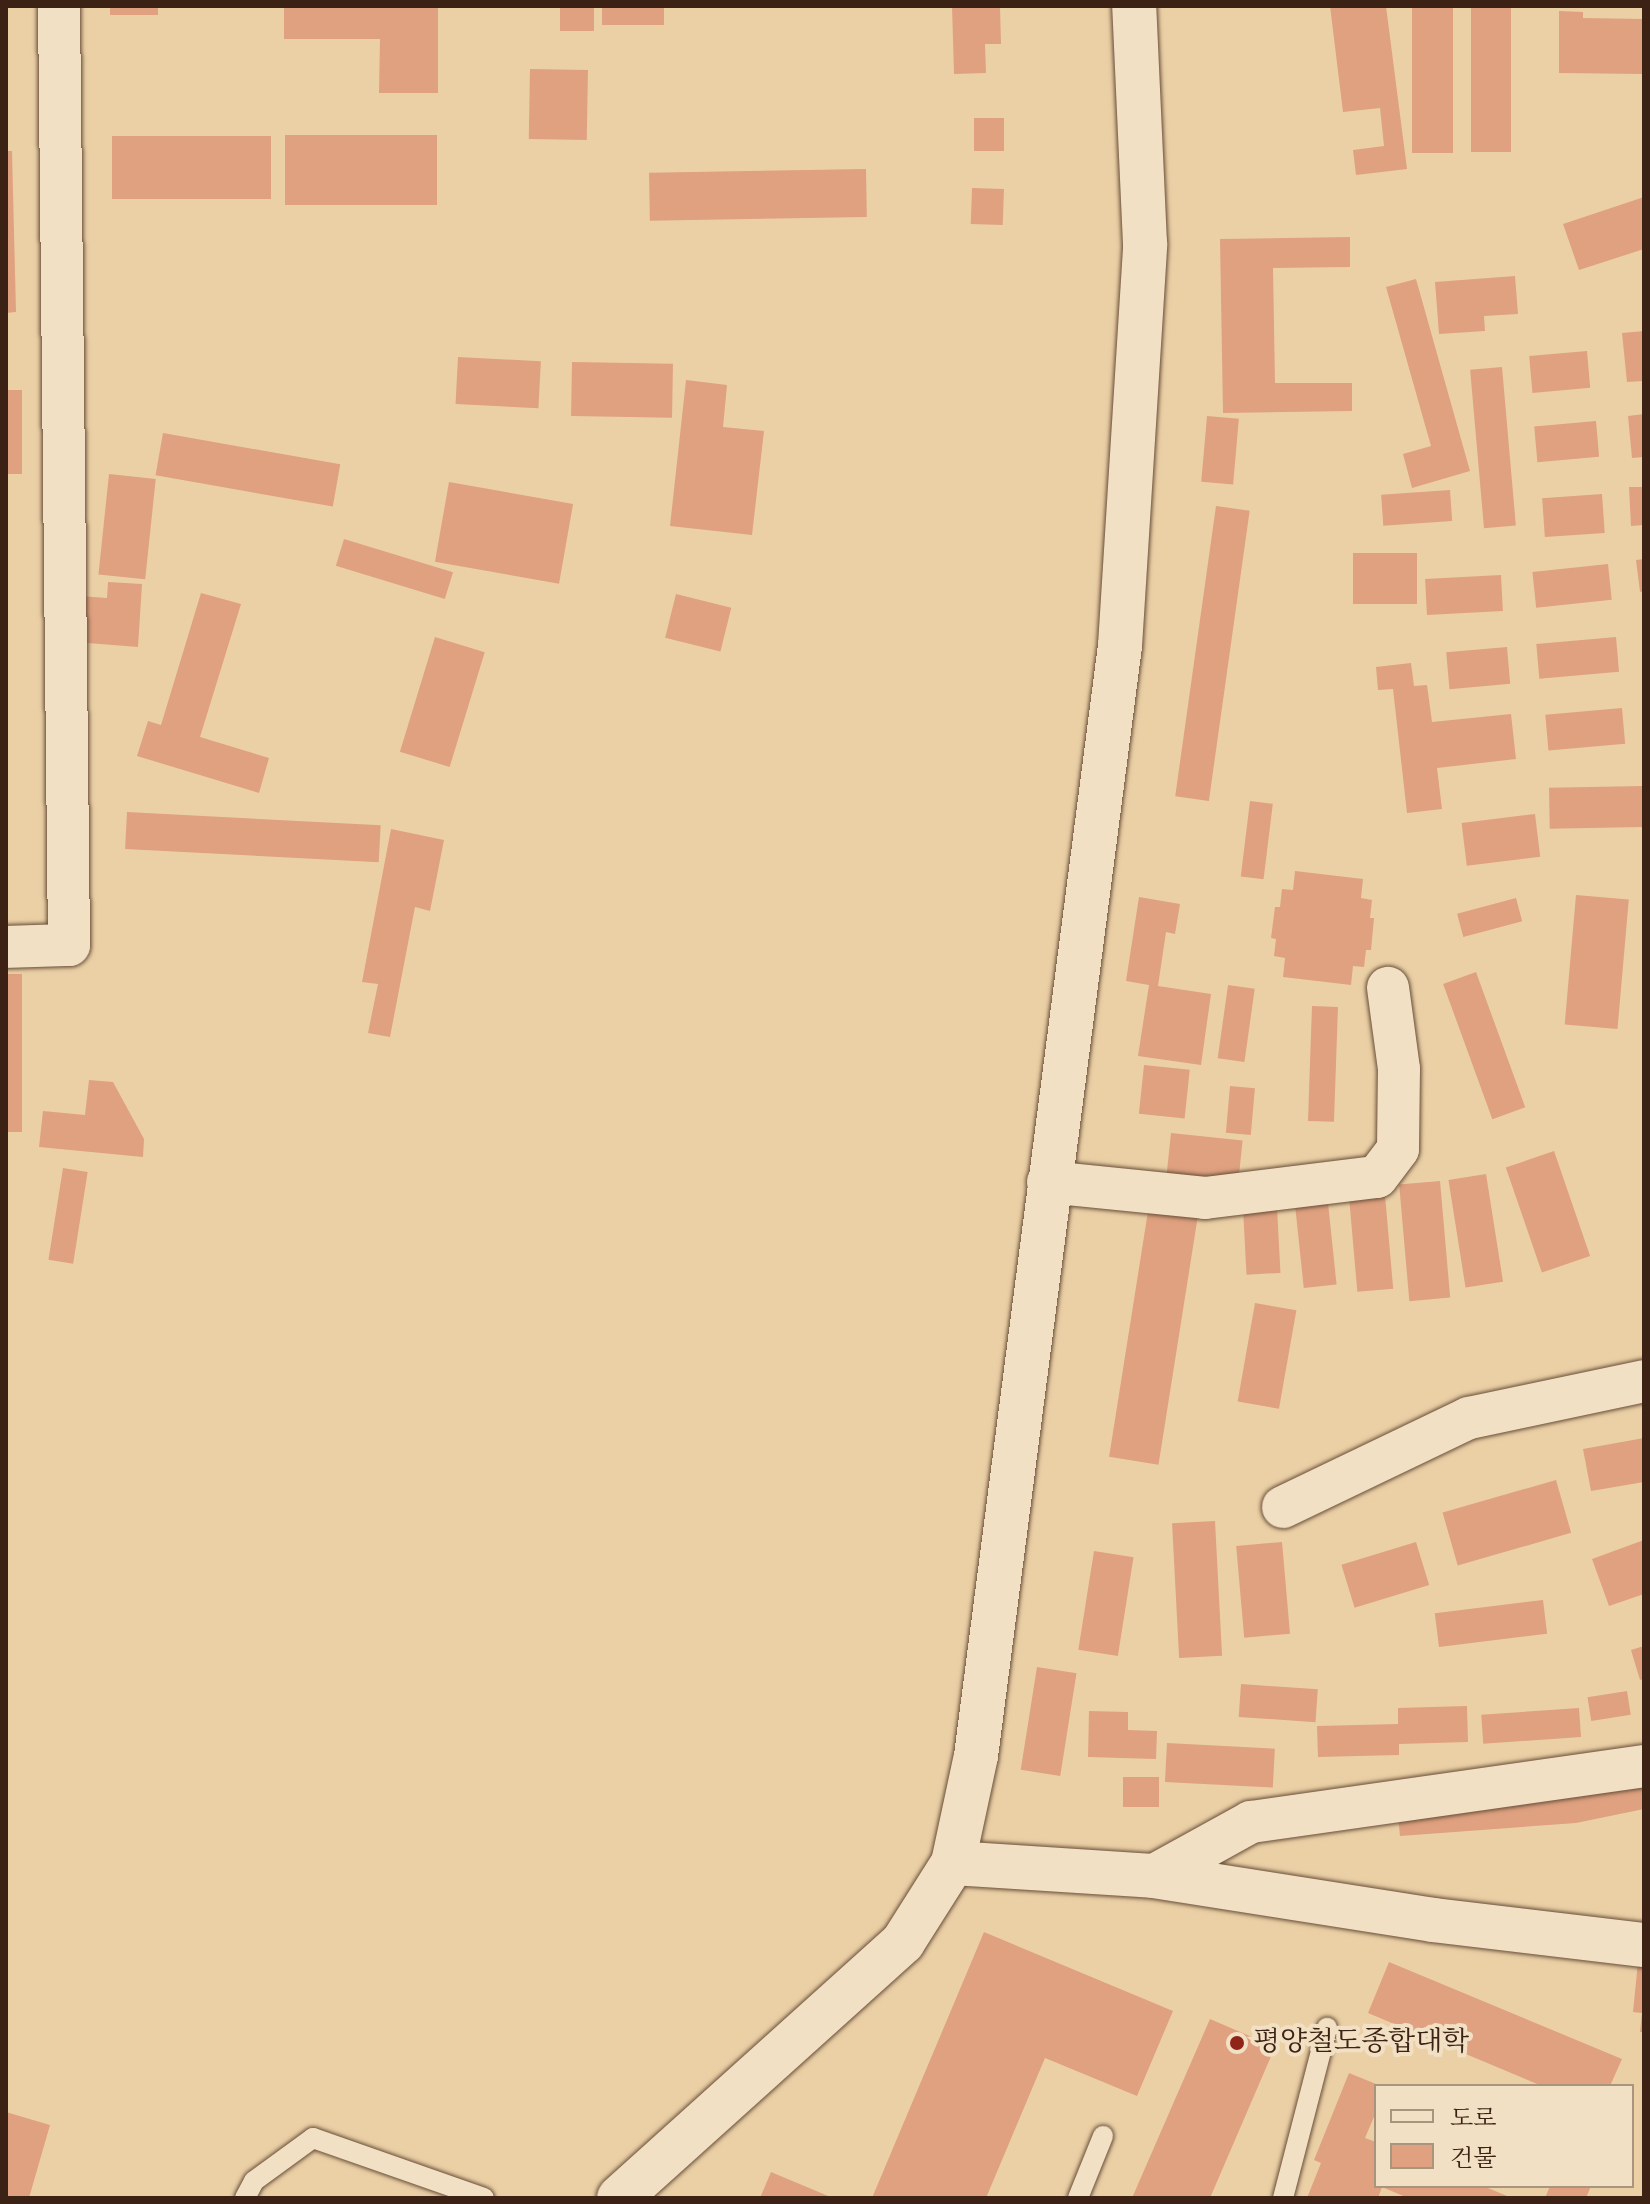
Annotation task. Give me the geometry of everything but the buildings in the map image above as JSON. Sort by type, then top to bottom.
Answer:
[{"type":"street","points":[[6,947],[69,945],[59,6]]},
{"type":"street","points":[[619,2198],[903,1942],[953,1863],[976,1756],[1048,1182],[1120,646],[1137,431],[1145,244],[1134,6]]},
{"type":"street","points":[[1048,1182],[1205,1198],[1377,1177],[1398,1149],[1399,1069],[1388,988]]},
{"type":"street","points":[[1283,1507],[1469,1418],[1644,1381]]},
{"type":"street","points":[[1153,1876],[1251,1822],[1644,1766]]},
{"type":"street","points":[[953,1863],[1153,1876],[1433,1920],[1644,1945]]},
{"type":"lane","points":[[1283,2198],[1327,2028]]},
{"type":"lane","points":[[1078,2198],[1103,2136]]},
{"type":"lane","points":[[245,2198],[254,2181],[313,2138],[484,2198]]},
{"type":"place","name":"평양철도종합대학","points":[[1237,2043]]}]
